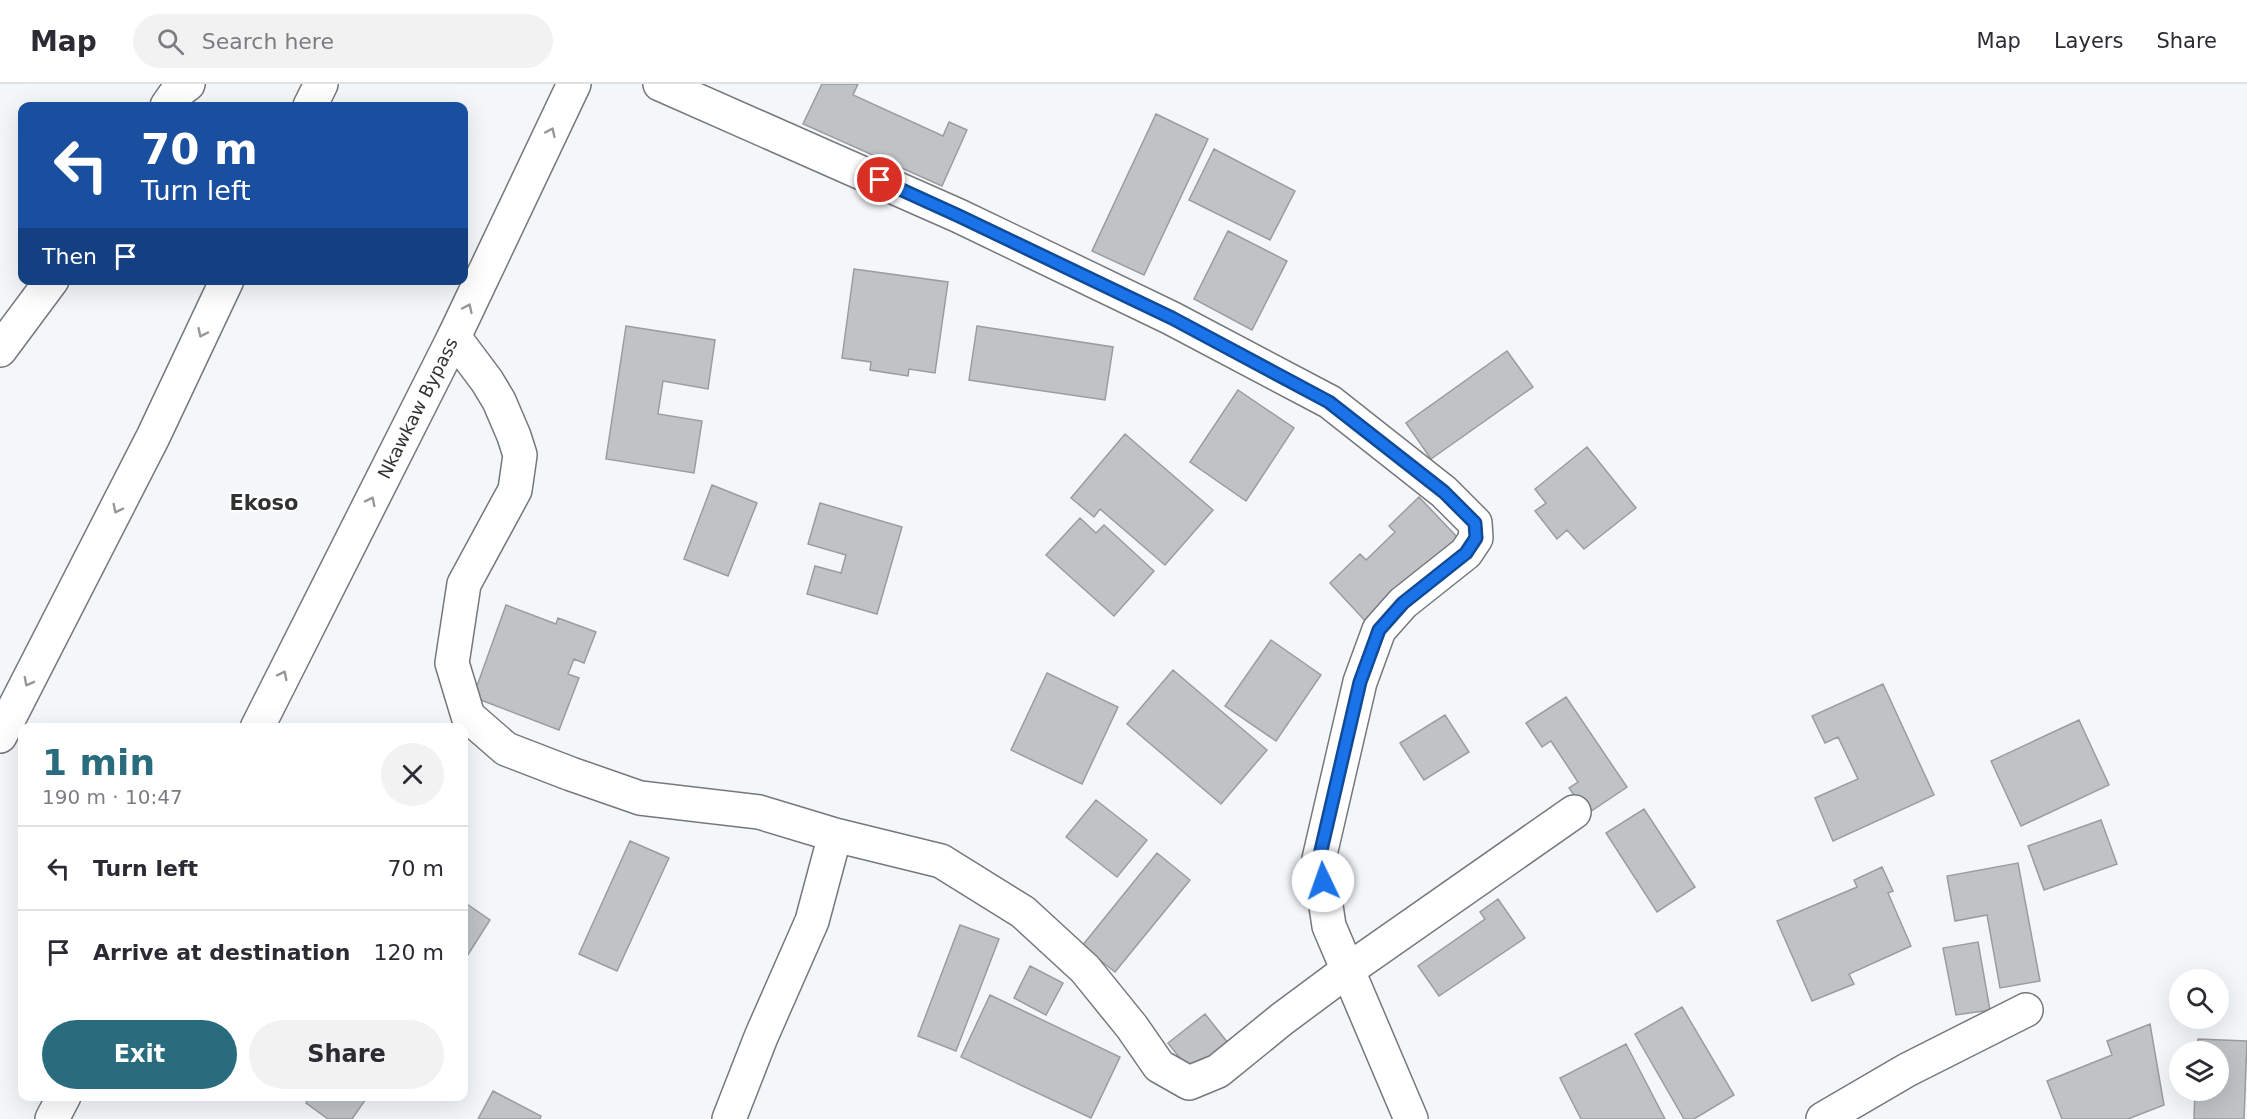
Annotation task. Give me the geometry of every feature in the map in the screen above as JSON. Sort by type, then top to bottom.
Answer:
[{"type":"main road","points":[[170,102],[176,93],[188,84]]},
{"type":"main road","name":"Nkawkaw Bypass","points":[[260,723],[454,337],[574,84]]},
{"type":"main road","points":[[660,84],[959,216],[1172,318],[1329,402],[1444,492],[1475,523],[1476,538],[1466,553],[1403,603],[1379,630],[1360,682],[1319,859],[1329,926],[1412,1119]]},
{"type":"main road","points":[[0,350],[48,285]]},
{"type":"main road","points":[[0,736],[153,436],[225,285]]},
{"type":"main road","points":[[454,337],[499,401],[520,455],[515,490],[464,584],[452,663],[468,716],[506,749],[640,798],[759,812],[836,835],[941,861],[1023,912],[1084,969],[1132,1027],[1159,1066],[1189,1083],[1218,1071],[1348,970],[1574,812]]},
{"type":"main road","points":[[729,1119],[761,1037],[812,921],[836,835]]},
{"type":"main road","points":[[1823,1119],[1907,1070],[2026,1010]]},
{"type":"main road","points":[[52,1119],[61,1101]]},
{"type":"building","points":[[822,84],[858,84],[853,95],[943,136],[949,122],[967,130],[942,186],[803,124]]},
{"type":"building","points":[[1156,114],[1208,139],[1144,275],[1092,251]]},
{"type":"building","points":[[1214,149],[1295,191],[1270,240],[1189,200]]},
{"type":"building","points":[[1228,231],[1287,261],[1252,330],[1194,299]]},
{"type":"building","points":[[854,269],[948,282],[935,373],[909,369],[908,376],[870,370],[871,362],[842,358]]},
{"type":"building","points":[[626,326],[715,340],[708,389],[663,381],[658,414],[702,421],[694,473],[606,459]]},
{"type":"building","points":[[977,326],[1113,347],[1105,400],[969,380]]},
{"type":"building","points":[[1507,351],[1533,387],[1431,459],[1406,423]]},
{"type":"building","points":[[1238,390],[1294,428],[1246,501],[1190,462]]},
{"type":"building","points":[[1125,434],[1213,510],[1165,565],[1100,509],[1094,517],[1071,498]]},
{"type":"building","points":[[1587,447],[1636,508],[1584,549],[1567,530],[1557,539],[1535,511],[1546,503],[1535,489]]},
{"type":"building","points":[[712,485],[757,503],[728,576],[684,559]]},
{"type":"building","points":[[1419,497],[1458,538],[1368,624],[1330,583],[1360,554],[1366,560],[1395,532],[1389,526]]},
{"type":"building","points":[[820,503],[902,527],[877,614],[807,594],[815,566],[841,573],[846,555],[808,544]]},
{"type":"building","points":[[1080,518],[1096,533],[1104,525],[1154,571],[1114,616],[1046,555]]},
{"type":"building","points":[[506,605],[556,624],[558,618],[596,632],[584,663],[574,659],[568,674],[579,678],[559,730],[473,697]]},
{"type":"building","points":[[1271,640],[1321,675],[1276,741],[1225,706]]},
{"type":"building","points":[[1173,670],[1267,750],[1221,804],[1127,724]]},
{"type":"building","points":[[1047,673],[1118,707],[1082,784],[1011,750]]},
{"type":"building","points":[[1883,684],[1934,795],[1833,841],[1815,798],[1858,779],[1838,737],[1825,743],[1812,716]]},
{"type":"building","points":[[1566,697],[1627,787],[1587,814],[1569,788],[1578,782],[1551,741],[1542,747],[1526,723]]},
{"type":"building","points":[[1445,715],[1469,752],[1424,780],[1400,743]]},
{"type":"building","points":[[2079,720],[2109,785],[2021,826],[1991,761]]},
{"type":"building","points":[[1096,800],[1147,840],[1117,877],[1066,837]]},
{"type":"building","points":[[1644,809],[1695,887],[1657,912],[1606,833]]},
{"type":"building","points":[[2101,820],[2117,864],[2044,890],[2028,846]]},
{"type":"building","points":[[630,841],[669,858],[617,971],[579,954]]},
{"type":"building","points":[[1157,853],[1190,880],[1115,972],[1082,946]]},
{"type":"building","points":[[2018,863],[2040,981],[2000,988],[1987,915],[1955,921],[1947,876]]},
{"type":"building","points":[[1882,867],[1893,891],[1888,893],[1911,946],[1849,974],[1854,984],[1812,1001],[1777,921],[1857,887],[1854,880]]},
{"type":"building","points":[[1498,899],[1525,938],[1439,996],[1418,966],[1485,919],[1480,912]]},
{"type":"building","points":[[468,905],[490,920],[468,955]]},
{"type":"building","points":[[960,925],[999,939],[956,1051],[918,1036]]},
{"type":"building","points":[[1978,942],[1990,1010],[1956,1015],[1943,948]]},
{"type":"building","points":[[1030,966],[1063,983],[1046,1015],[1014,998]]},
{"type":"building","points":[[990,995],[1120,1057],[1091,1118],[961,1057]]},
{"type":"building","points":[[1682,1007],[1734,1095],[1694,1119],[1684,1119],[1635,1034]]},
{"type":"building","points":[[1205,1014],[1232,1048],[1195,1077],[1168,1043]]},
{"type":"building","points":[[2150,1024],[2164,1105],[2128,1119],[2062,1119],[2047,1081],[2112,1055],[2107,1041]]},
{"type":"building","points":[[2198,1039],[2247,1041],[2244,1119],[2194,1119],[2195,1101],[2229,1101],[2229,1041],[2198,1041]]},
{"type":"building","points":[[1626,1044],[1665,1119],[1581,1119],[1560,1078]]},
{"type":"building","points":[[493,1091],[541,1116],[540,1119],[478,1119]]},
{"type":"building","points":[[307,1101],[365,1101],[352,1119],[328,1119],[306,1103]]},
{"type":"district","name":"Ekoso","points":[[264,503]]},
{"type":"route","points":[[880,180],[1172,318],[1329,402],[1444,492],[1475,523],[1476,538],[1466,553],[1403,603],[1379,630],[1360,682],[1319,859],[1323,881]]}]
